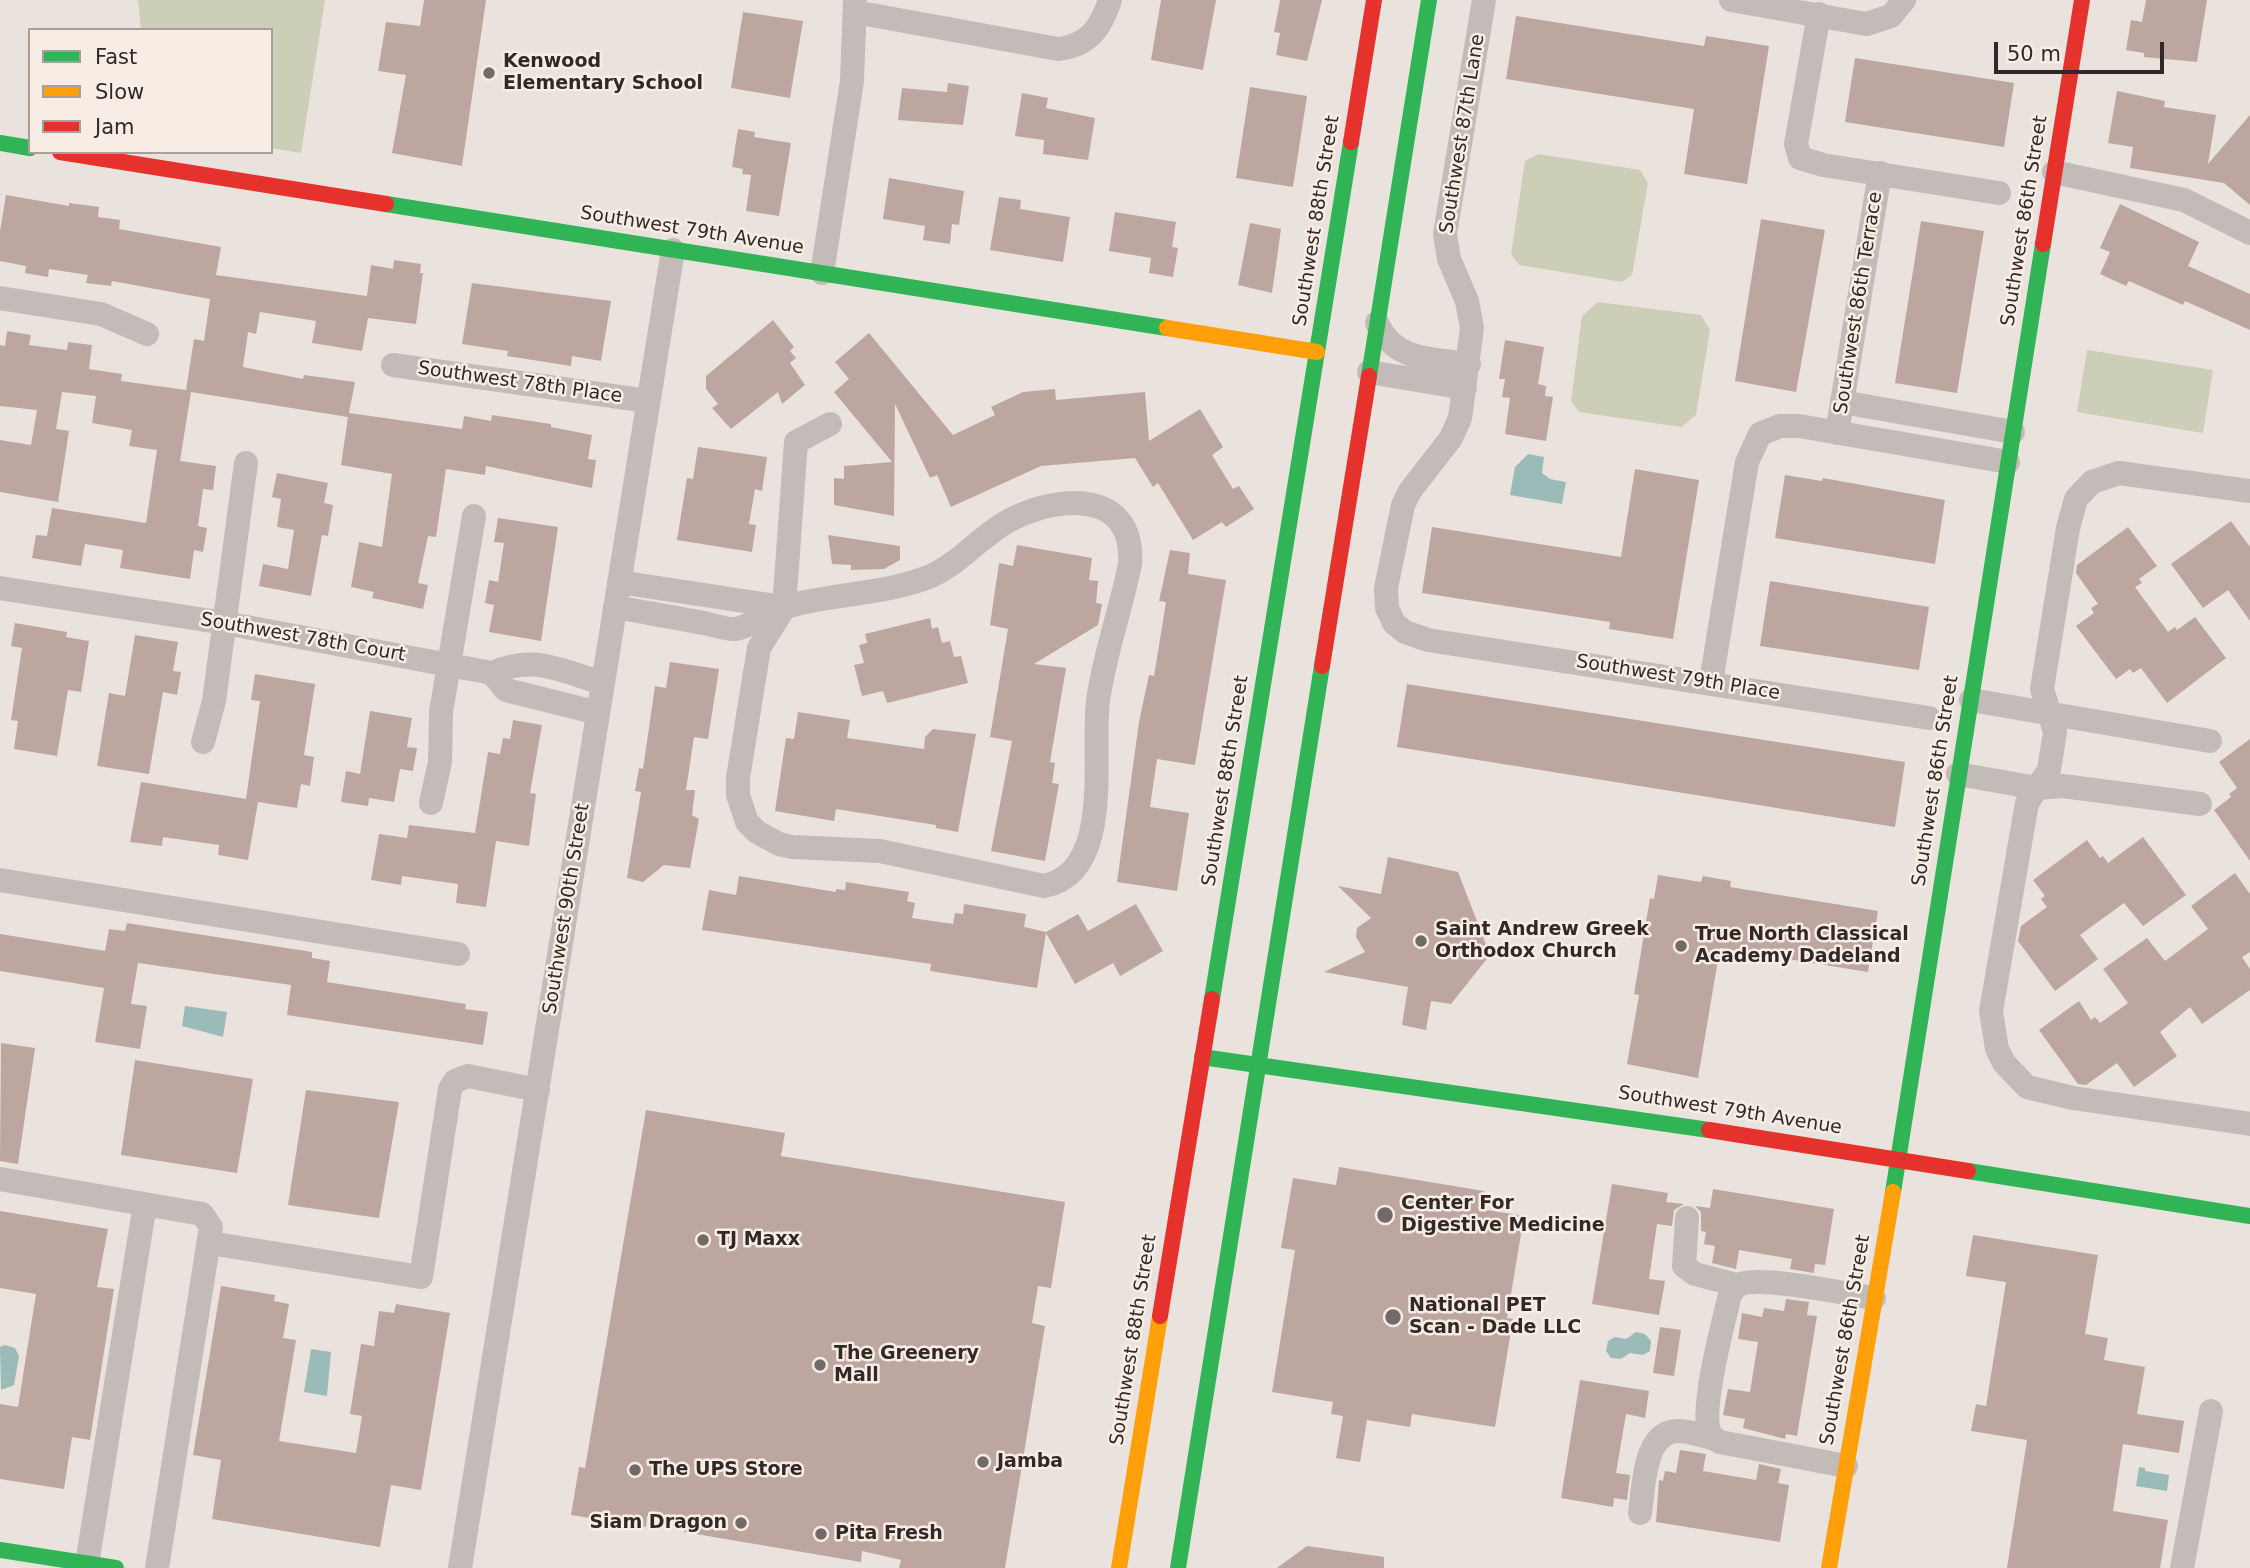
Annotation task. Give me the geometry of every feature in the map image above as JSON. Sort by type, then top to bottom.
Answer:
[{"type":"street","points":[[822,273],[852,81],[855,6],[1047,49],[1069,48],[1088,39],[1102,21],[1110,0]]},
{"type":"street","name":"Southwest 88th Street","points":[[1119,1568],[1202,1057],[1322,356],[1328,287],[1374,0]]},
{"type":"street","points":[[1178,1568],[1429,0]]},
{"type":"street","name":"Southwest 87th Lane","points":[[1428,639],[1405,632],[1394,623],[1387,608],[1387,580],[1403,505],[1456,429],[1467,376],[1472,328],[1469,310],[1449,259],[1446,234],[1484,0]]},
{"type":"street","points":[[1731,0],[1860,23],[1873,23],[1891,16],[1905,0]]},
{"type":"street","name":"Southwest 86th Street","points":[[1829,1568],[1898,1158],[2082,0]]},
{"type":"street","name":"Southwest 86th Terrace","points":[[1819,14],[1797,137],[1798,155],[1802,160],[1999,192]]},
{"type":"street","points":[[0,143],[28,148]]},
{"type":"street","name":"Southwest 79th Avenue","points":[[73,154],[822,273],[1322,356]]},
{"type":"street","points":[[2054,172],[2184,200],[2250,233]]},
{"type":"street","name":"Southwest 86th Terrace","points":[[1837,433],[1880,173]]},
{"type":"street","name":"Southwest 90th Street","points":[[460,1568],[673,250]]},
{"type":"street","points":[[1328,287],[1339,327]]},
{"type":"street","points":[[0,298],[101,314],[147,334]]},
{"type":"street","points":[[1377,323],[1387,342],[1403,353],[1467,376]]},
{"type":"street","points":[[1351,351],[1369,372],[1467,376]]},
{"type":"street","name":"Southwest 78th Place","points":[[393,365],[648,401]]},
{"type":"street","points":[[1350,393],[1360,431]]},
{"type":"street","points":[[1842,402],[2013,432]]},
{"type":"street","points":[[615,607],[735,629],[784,608],[914,582],[953,564],[1014,518],[1050,507],[1089,503],[1100,506],[1120,519],[1129,537],[1130,555],[1098,700],[1095,802],[1091,829],[1084,854],[1071,876],[1059,883],[1044,886],[880,850],[792,847],[767,839],[747,822],[738,795],[738,778],[759,648],[784,608],[796,442],[830,424]]},
{"type":"street","points":[[1712,682],[1747,462],[1757,438],[1772,428],[1799,426],[2008,462]]},
{"type":"street","points":[[203,742],[214,701],[246,463]]},
{"type":"street","points":[[2250,491],[2128,474],[2107,475],[2085,488],[2074,504],[2042,689],[2055,732],[2049,770],[2027,803],[1991,1000],[1993,1031],[2004,1063],[2020,1082],[2035,1090],[2250,1125]]},
{"type":"street","points":[[431,803],[440,762],[441,712],[474,516]]},
{"type":"street","points":[[619,582],[784,608]]},
{"type":"street","name":"Southwest 78th Court","points":[[0,588],[225,622],[492,674],[514,664],[535,664],[603,683]]},
{"type":"street","name":"Southwest 79th Place","points":[[1428,639],[1929,718]]},
{"type":"street","points":[[492,674],[506,690],[598,713]]},
{"type":"street","points":[[1971,700],[2210,741]]},
{"type":"street","points":[[1958,774],[2037,788],[2063,786],[2200,804]]},
{"type":"street","points":[[0,880],[458,954]]},
{"type":"street","name":"Southwest 79th Avenue","points":[[1202,1057],[1580,1109],[2250,1216]]},
{"type":"street","points":[[210,1243],[421,1277],[450,1089],[455,1081],[468,1076],[538,1090]]},
{"type":"street","points":[[0,1179],[202,1214],[211,1227],[157,1568]]},
{"type":"street","points":[[87,1564],[145,1204]]},
{"type":"street","points":[[1687,1218],[1685,1266],[1695,1274],[1737,1285],[1751,1282],[1770,1283],[1874,1298]]},
{"type":"street","points":[[1712,1438],[1707,1421],[1708,1405],[1730,1295],[1737,1285]]},
{"type":"street","points":[[2182,1568],[2211,1411]]},
{"type":"street","points":[[1640,1513],[1649,1454],[1660,1437],[1677,1431],[1712,1438],[1729,1445],[1846,1466]]},
{"type":"street","points":[[0,1550],[116,1568]]},
{"type":"green space","points":[[138,0],[325,0],[301,153],[273,148],[273,28],[141,28]]},
{"type":"green space","points":[[1538,154],[1640,170],[1648,183],[1632,275],[1622,282],[1519,265],[1511,254],[1525,161]]},
{"type":"green space","points":[[1598,302],[1701,315],[1710,330],[1696,415],[1681,427],[1579,412],[1571,401],[1582,316]]},
{"type":"green space","points":[[2087,350],[2213,370],[2203,433],[2077,412]]},
{"type":"water","points":[[1528,454],[1544,457],[1542,473],[1550,479],[1566,482],[1562,504],[1510,495],[1515,467]]},
{"type":"water","points":[[185,1006],[227,1012],[223,1037],[182,1026]]},
{"type":"water","points":[[1636,1332],[1645,1334],[1651,1341],[1650,1351],[1643,1355],[1630,1353],[1621,1359],[1611,1358],[1606,1351],[1608,1341],[1615,1337],[1626,1339]]},
{"type":"water","points":[[5,1345],[15,1348],[19,1356],[14,1385],[1,1390],[0,1347]]},
{"type":"water","points":[[311,1349],[331,1352],[327,1396],[304,1392]]},
{"type":"water","points":[[2139,1467],[2145,1468],[2145,1471],[2169,1475],[2167,1491],[2136,1486]]},
{"type":"building","points":[[424,0],[486,0],[462,166],[392,153],[406,75],[378,71],[386,22],[420,26]]},
{"type":"building","points":[[1161,0],[1216,0],[1203,70],[1151,60]]},
{"type":"building","points":[[1280,0],[1322,0],[1307,61],[1276,55],[1280,33],[1274,32]]},
{"type":"building","points":[[2146,0],[2207,0],[2197,62],[2144,57],[2144,53],[2126,50],[2131,20],[2142,22]]},
{"type":"building","points":[[743,12],[803,21],[790,98],[731,88]]},
{"type":"building","points":[[1516,16],[1704,46],[1706,36],[1769,46],[1747,184],[1684,174],[1694,109],[1506,79]]},
{"type":"building","points":[[1855,58],[2014,83],[2004,147],[1845,122]]},
{"type":"building","points":[[948,83],[969,86],[963,125],[898,120],[902,88],[947,92]]},
{"type":"building","points":[[1250,87],[1307,96],[1293,187],[1236,178]]},
{"type":"building","points":[[2117,91],[2165,101],[2164,107],[2216,115],[2208,164],[2250,115],[2250,205],[2224,183],[2130,168],[2133,147],[2108,143]]},
{"type":"building","points":[[1022,93],[1048,98],[1046,108],[1095,118],[1088,160],[1043,154],[1044,140],[1015,136]]},
{"type":"building","points":[[738,129],[755,132],[754,137],[791,143],[779,216],[746,211],[751,175],[742,174],[743,169],[732,167]]},
{"type":"building","points":[[889,178],[964,191],[959,225],[952,224],[950,244],[923,240],[925,226],[883,219]]},
{"type":"building","points":[[6,195],[69,206],[69,203],[99,207],[98,217],[120,220],[119,229],[221,247],[216,275],[367,296],[371,265],[393,269],[394,260],[421,264],[420,273],[423,273],[416,324],[368,318],[362,351],[312,343],[316,321],[260,312],[256,334],[248,332],[243,367],[303,379],[304,375],[355,382],[349,413],[462,429],[464,416],[491,421],[492,415],[551,424],[551,427],[592,435],[588,459],[596,460],[592,488],[486,466],[485,475],[446,469],[436,537],[428,536],[418,583],[428,585],[423,609],[372,598],[374,592],[351,587],[359,542],[382,547],[392,474],[341,465],[348,417],[191,392],[180,461],[216,466],[213,490],[203,489],[198,526],[207,528],[203,552],[194,550],[190,579],[120,568],[123,550],[85,544],[81,566],[32,558],[36,535],[47,536],[52,508],[146,523],[157,450],[129,446],[132,430],[92,423],[96,396],[62,392],[56,429],[69,431],[58,502],[0,492],[0,440],[31,445],[37,410],[0,406],[0,345],[5,346],[7,331],[31,335],[29,345],[67,350],[68,342],[92,345],[89,369],[122,374],[121,381],[186,390],[194,339],[204,341],[210,299],[112,281],[111,286],[86,283],[88,275],[49,269],[48,277],[25,273],[26,266],[0,261],[0,231]]},
{"type":"building","points":[[999,197],[1021,200],[1020,209],[1070,217],[1063,262],[990,250]]},
{"type":"building","points":[[2120,204],[2199,242],[2188,266],[2250,294],[2250,330],[2185,301],[2183,305],[2129,281],[2126,286],[2100,274],[2110,252],[2100,248]]},
{"type":"building","points":[[1115,212],[1176,222],[1172,247],[1178,248],[1173,277],[1149,273],[1151,258],[1109,251]]},
{"type":"building","points":[[1761,219],[1825,230],[1796,392],[1735,381]]},
{"type":"building","points":[[1921,221],[1984,231],[1957,393],[1895,383]]},
{"type":"building","points":[[1250,223],[1281,229],[1272,293],[1238,285]]},
{"type":"building","points":[[472,283],[611,301],[601,361],[572,356],[571,366],[507,356],[508,351],[462,344]]},
{"type":"building","points":[[773,320],[794,347],[790,351],[796,358],[790,363],[805,385],[782,404],[778,392],[731,429],[712,408],[718,404],[706,389],[706,376]]},
{"type":"building","points":[[869,333],[953,435],[995,415],[991,407],[1023,392],[1055,389],[1056,400],[1145,392],[1149,441],[1200,409],[1223,447],[1212,455],[1233,489],[1239,486],[1254,509],[1226,527],[1222,522],[1193,540],[1158,483],[1153,487],[1135,458],[1041,466],[951,507],[937,475],[930,478],[895,404],[894,516],[834,505],[834,478],[844,479],[844,466],[892,462],[834,392],[849,379],[835,362]]},
{"type":"building","points":[[1505,340],[1544,347],[1538,384],[1546,386],[1545,396],[1553,397],[1546,441],[1505,434],[1510,398],[1502,397],[1505,379],[1499,379]]},
{"type":"building","points":[[698,447],[767,457],[762,491],[755,489],[749,524],[756,525],[752,552],[677,540],[687,478],[693,479]]},
{"type":"building","points":[[1635,469],[1699,480],[1673,639],[1609,629],[1610,622],[1422,593],[1432,527],[1621,557]]},
{"type":"building","points":[[277,473],[328,483],[324,503],[333,505],[328,536],[322,535],[311,596],[259,586],[263,564],[288,569],[294,530],[277,527],[281,499],[272,497]]},
{"type":"building","points":[[1785,475],[1822,481],[1823,478],[1945,500],[1935,564],[1775,538]]},
{"type":"building","points":[[498,518],[558,527],[541,641],[489,632],[494,605],[485,603],[489,580],[498,582],[504,543],[494,542]]},
{"type":"building","points":[[2231,521],[2250,547],[2250,621],[2228,590],[2203,608],[2171,564]]},
{"type":"building","points":[[2128,527],[2157,566],[2139,579],[2142,583],[2135,587],[2168,632],[2175,627],[2177,630],[2195,617],[2226,658],[2167,703],[2141,668],[2133,673],[2130,669],[2116,679],[2076,626],[2094,613],[2091,608],[2098,604],[2076,573],[2077,565]]},
{"type":"building","points":[[828,535],[900,546],[900,560],[884,569],[851,570],[851,565],[832,564]]},
{"type":"building","points":[[1017,545],[1092,558],[1089,580],[1098,581],[1096,603],[1102,604],[1098,625],[1034,664],[1066,668],[1050,762],[1055,763],[1052,783],[1059,784],[1045,861],[991,851],[1012,741],[990,737],[1008,629],[990,625],[999,563],[1013,566]]},
{"type":"building","points":[[1170,550],[1190,553],[1188,574],[1226,580],[1195,765],[1157,759],[1150,807],[1189,813],[1177,891],[1117,882],[1139,722],[1149,675],[1154,676],[1166,602],[1159,601]]},
{"type":"building","points":[[1770,581],[1929,607],[1919,670],[1760,646]]},
{"type":"building","points":[[930,618],[932,629],[938,627],[942,643],[950,641],[954,657],[961,656],[968,683],[887,703],[883,691],[862,696],[854,665],[864,663],[859,645],[867,643],[865,634]]},
{"type":"building","points":[[15,623],[67,632],[66,637],[89,641],[81,692],[68,690],[57,756],[14,749],[18,721],[11,720],[22,648],[11,646]]},
{"type":"building","points":[[135,635],[178,642],[173,671],[181,672],[177,695],[163,692],[149,774],[97,766],[109,693],[125,696]]},
{"type":"building","points":[[670,662],[719,669],[708,739],[694,737],[686,790],[695,790],[692,815],[699,819],[690,868],[664,865],[643,882],[627,878],[641,792],[635,791],[639,768],[643,769],[655,686],[666,688]]},
{"type":"building","points":[[255,674],[315,684],[304,755],[314,757],[310,786],[301,784],[297,808],[258,802],[248,860],[218,855],[219,845],[163,837],[162,846],[130,842],[141,782],[246,799],[260,701],[251,700]]},
{"type":"building","points":[[1407,684],[1905,762],[1895,827],[1397,747]]},
{"type":"building","points":[[370,711],[412,718],[407,747],[417,748],[413,771],[400,769],[394,802],[369,798],[368,806],[341,802],[346,771],[360,774]]},
{"type":"building","points":[[798,712],[850,720],[847,738],[924,749],[925,737],[933,729],[976,734],[958,832],[936,828],[936,825],[836,809],[834,821],[775,811],[786,738],[794,739]]},
{"type":"building","points":[[513,720],[542,725],[530,793],[536,794],[529,846],[496,841],[486,907],[456,903],[458,884],[402,876],[401,885],[371,880],[379,834],[407,838],[409,825],[475,833],[488,752],[500,754],[503,738],[510,739]]},
{"type":"building","points":[[2250,739],[2250,861],[2214,810],[2231,797],[2229,794],[2237,788],[2219,762]]},
{"type":"building","points":[[2143,837],[2186,895],[2143,926],[2124,903],[2080,935],[2098,959],[2055,991],[2018,941],[2021,926],[2047,907],[2041,899],[2045,896],[2033,880],[2087,840],[2100,858],[2103,856],[2108,863]]},
{"type":"building","name":"Saint Andrew Greek Orthodox Church","points":[[1388,857],[1458,872],[1490,955],[1451,1004],[1431,1001],[1426,1030],[1402,1025],[1408,987],[1324,972],[1365,952],[1356,937],[1357,928],[1371,918],[1338,886],[1381,894]]},
{"type":"building","points":[[2235,873],[2250,894],[2250,952],[2242,957],[2250,969],[2250,990],[2202,1024],[2190,1007],[2160,1032],[2177,1056],[2134,1087],[2117,1063],[2086,1085],[2078,1084],[2039,1030],[2079,1001],[2091,1020],[2095,1017],[2100,1023],[2128,1003],[2103,969],[2147,938],[2165,961],[2208,929],[2191,906]]},
{"type":"building","name":"True North Classical Academy Dadeland","points":[[1658,875],[1701,882],[1703,876],[1731,881],[1730,887],[1878,911],[1868,972],[1720,948],[1698,1078],[1627,1064],[1639,995],[1634,994],[1650,898],[1654,899]]},
{"type":"building","points":[[739,876],[836,892],[836,889],[845,890],[846,882],[909,892],[907,901],[915,903],[912,918],[953,924],[955,913],[963,914],[964,904],[1026,914],[1024,927],[1046,932],[1078,914],[1088,931],[1136,904],[1163,951],[1120,976],[1113,963],[1075,984],[1046,933],[1037,988],[930,971],[931,964],[702,930],[709,890],[736,895]]},
{"type":"building","points":[[127,923],[312,952],[312,958],[330,961],[327,982],[466,1004],[465,1009],[488,1012],[483,1045],[287,1015],[291,985],[138,963],[131,1004],[147,1006],[140,1049],[95,1042],[104,988],[0,971],[0,934],[105,951],[109,929],[125,931]]},
{"type":"building","points":[[1,1043],[35,1048],[18,1164],[0,1161]]},
{"type":"building","points":[[135,1060],[253,1079],[237,1173],[121,1155]]},
{"type":"building","points":[[306,1090],[399,1102],[379,1218],[288,1205]]},
{"type":"building","name":"The Greenery Mall","points":[[646,1110],[785,1133],[781,1156],[1065,1202],[1051,1288],[1038,1286],[1032,1323],[1045,1326],[1005,1568],[899,1568],[901,1560],[862,1551],[861,1562],[684,1532],[686,1523],[647,1516],[646,1527],[571,1515],[579,1467],[585,1468]]},
{"type":"building","points":[[1339,1167],[1484,1191],[1481,1209],[1524,1216],[1507,1318],[1513,1319],[1495,1427],[1412,1414],[1410,1427],[1367,1420],[1360,1462],[1336,1458],[1343,1416],[1331,1414],[1333,1402],[1272,1392],[1295,1250],[1281,1248],[1293,1178],[1336,1185]]},
{"type":"building","points":[[1612,1184],[1668,1193],[1666,1202],[1684,1204],[1674,1210],[1672,1226],[1657,1224],[1649,1279],[1665,1281],[1659,1315],[1592,1304]]},
{"type":"building","points":[[1713,1189],[1834,1209],[1825,1265],[1815,1264],[1814,1273],[1790,1269],[1792,1259],[1739,1250],[1736,1269],[1712,1263],[1715,1246],[1704,1244],[1706,1232],[1701,1231],[1701,1212],[1695,1206],[1710,1208]]},
{"type":"building","points":[[0,1211],[108,1229],[97,1287],[114,1289],[90,1440],[72,1437],[64,1489],[0,1479],[0,1404],[18,1407],[36,1294],[0,1288]]},
{"type":"building","points":[[1973,1235],[2098,1255],[2085,1334],[2108,1338],[2104,1360],[2145,1367],[2137,1414],[2184,1421],[2179,1453],[2123,1444],[2113,1511],[2168,1520],[2160,1568],[2007,1568],[2027,1440],[1971,1431],[1976,1404],[1986,1406],[2006,1282],[1966,1276]]},
{"type":"building","points":[[221,1286],[275,1295],[274,1301],[289,1304],[283,1338],[296,1340],[279,1441],[356,1453],[362,1416],[350,1414],[361,1344],[374,1346],[379,1311],[394,1313],[396,1304],[450,1313],[421,1490],[391,1485],[380,1547],[212,1519],[221,1460],[193,1455]]},
{"type":"building","points":[[1786,1299],[1809,1302],[1807,1315],[1817,1316],[1797,1436],[1786,1434],[1785,1439],[1743,1428],[1745,1419],[1723,1415],[1728,1389],[1750,1392],[1758,1342],[1738,1339],[1742,1313],[1762,1317],[1764,1308],[1784,1311]]},
{"type":"building","points":[[1660,1327],[1681,1330],[1674,1376],[1653,1373]]},
{"type":"building","points":[[1580,1380],[1649,1391],[1645,1418],[1626,1414],[1616,1473],[1630,1475],[1627,1500],[1614,1498],[1613,1507],[1561,1498]]},
{"type":"building","points":[[1680,1450],[1706,1454],[1703,1471],[1756,1480],[1759,1464],[1781,1469],[1778,1483],[1789,1485],[1780,1542],[1656,1522],[1659,1480],[1663,1481],[1665,1471],[1676,1473]]},
{"type":"building","points":[[1307,1546],[1384,1557],[1384,1568],[1277,1568]]},
{"type":"traffic: fast","points":[[1369,376],[1429,0]]},
{"type":"traffic: fast","points":[[1212,999],[1351,142]]},
{"type":"traffic: fast","points":[[0,143],[28,148]]},
{"type":"traffic: fast","points":[[386,204],[1167,328]]},
{"type":"traffic: fast","points":[[1893,1192],[2043,244]]},
{"type":"traffic: fast","points":[[1178,1568],[1322,666]]},
{"type":"traffic: fast","points":[[1202,1057],[1709,1130]]},
{"type":"traffic: fast","points":[[1968,1171],[2250,1216]]},
{"type":"traffic: fast","points":[[0,1550],[116,1568]]},
{"type":"traffic: slow","points":[[1167,328],[1317,352]]},
{"type":"traffic: slow","points":[[1829,1568],[1893,1192]]},
{"type":"traffic: slow","points":[[1119,1568],[1160,1316]]},
{"type":"traffic: jam","points":[[1351,142],[1374,0]]},
{"type":"traffic: jam","points":[[2043,244],[2082,0]]},
{"type":"traffic: jam","points":[[73,154],[386,204]]},
{"type":"traffic: jam","points":[[1322,666],[1369,376]]},
{"type":"traffic: jam","points":[[1160,1316],[1212,999]]},
{"type":"traffic: jam","points":[[1709,1130],[1968,1171]]},
{"type":"place","name":"Kenwood Elementary School","points":[[489,73]]},
{"type":"place","name":"Saint Andrew Greek Orthodox Church","points":[[1421,941]]},
{"type":"place","name":"True North Classical Academy Dadeland","points":[[1681,946]]},
{"type":"place","name":"Center For Digestive Medicine","points":[[1385,1215]]},
{"type":"place","name":"TJ Maxx","points":[[703,1240]]},
{"type":"place","name":"National PET Scan - Dade LLC","points":[[1393,1317]]},
{"type":"place","name":"The Greenery Mall","points":[[820,1365]]},
{"type":"place","name":"Jamba","points":[[983,1462]]},
{"type":"place","name":"The UPS Store","points":[[635,1470]]},
{"type":"place","name":"Siam Dragon","points":[[741,1523]]},
{"type":"place","name":"Pita Fresh","points":[[821,1534]]}]
